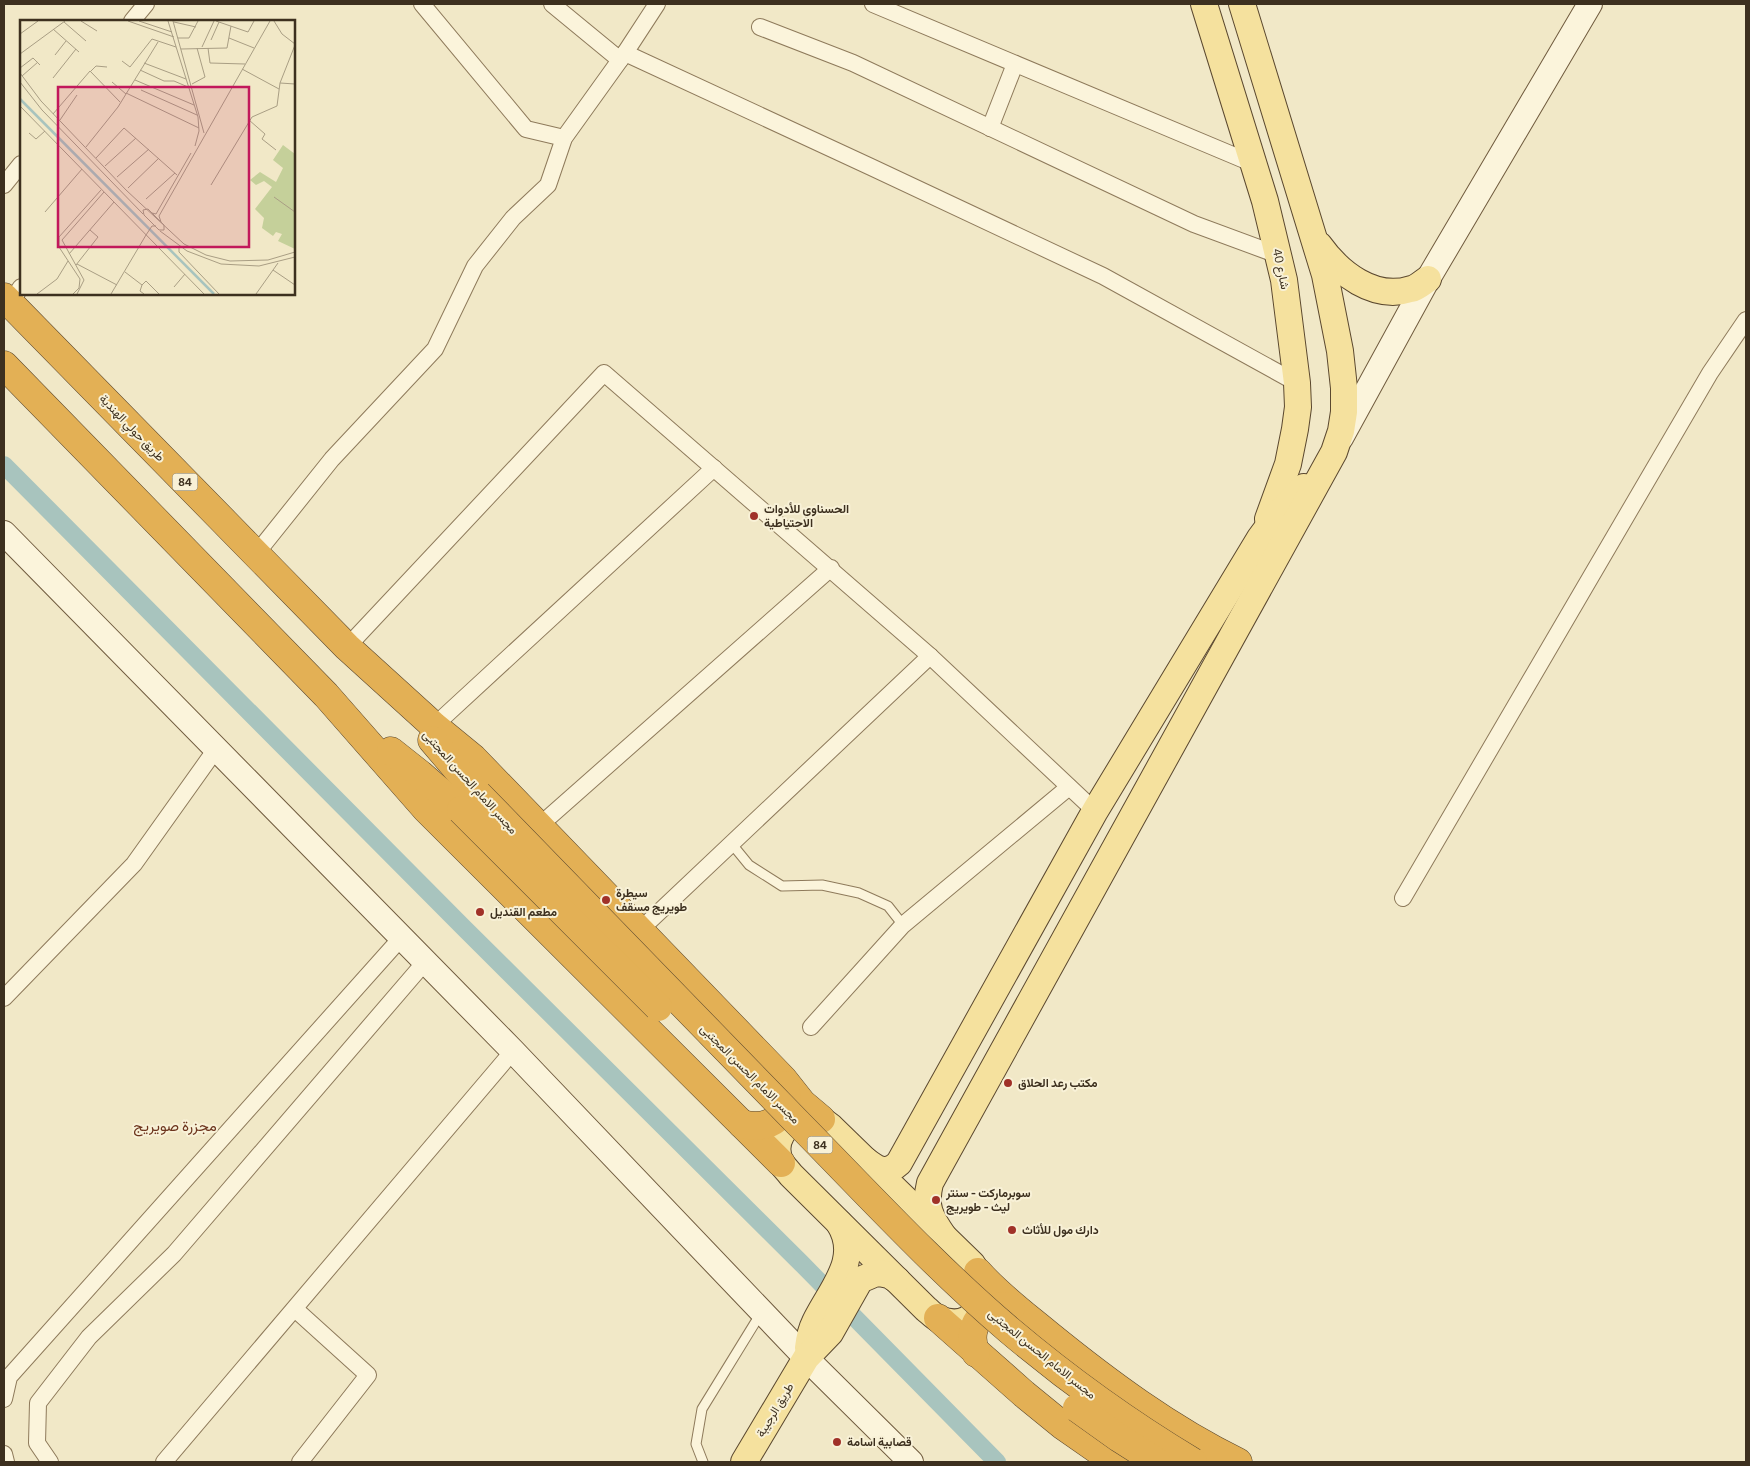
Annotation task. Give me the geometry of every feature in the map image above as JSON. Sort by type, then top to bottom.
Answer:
[{"type":"highway","name":"طريق حولي الهندية","points":[[12,296],[256,554],[366,666]]},
{"type":"highway","name":"84","points":[[4,365],[326,695]]},
{"type":"highway","name":"مجسر الامام الحسن المجتبى","points":[[366,666],[415,719],[446,758],[470,802],[919,1269],[958,1307],[1038,1377],[1119,1438],[1157,1462]]},
{"type":"highway","points":[[366,666],[473,758],[783,1079],[802,1102],[821,1119]]},
{"type":"highway","name":"مجسر الامام الحسن المجتبى","points":[[326,695],[470,802],[638,960],[929,1256],[1007,1328],[1077,1385],[1159,1442],[1192,1462]]},
{"type":"highway","points":[[326,695],[426,809],[782,1163]]},
{"type":"highway","points":[[742,1124],[757,1127],[764,1126],[777,1119],[787,1100],[783,1079]]},
{"type":"highway","points":[[978,1272],[1019,1310],[1097,1373],[1202,1443],[1238,1462]]},
{"type":"highway","points":[[976,1353],[972,1333],[981,1315],[999,1306],[1013,1307],[1019,1310]]},
{"type":"highway","points":[[938,1318],[1024,1394],[1108,1460]]},
{"type":"main road","name":"شارع 40","points":[[1204,4],[1265,200],[1284,280],[1297,383],[1298,407],[1288,464],[1260,538]]},
{"type":"main road","points":[[866,1160],[873,1167],[882,1170],[893,1168],[899,1163],[1094,811],[1260,538],[1277,515],[1316,475],[1334,452],[1341,431],[1344,412],[1344,388],[1340,351],[1327,285],[1242,4]]},
{"type":"main road","points":[[944,1237],[927,1206],[927,1194],[930,1183],[1428,279],[1590,4]]},
{"type":"main road","points":[[1314,237],[1338,268],[1355,280],[1375,289],[1395,292],[1413,289],[1428,279]]},
{"type":"main road","points":[[4,533],[512,1051],[806,1358],[911,1462]]},
{"type":"main road","points":[[812,1116],[821,1119],[866,1160],[944,1237],[978,1272],[983,1288],[983,1295],[978,1308],[967,1318],[960,1320],[953,1321],[938,1318],[926,1309],[791,1175],[782,1163],[778,1150],[780,1137],[787,1126],[792,1121],[805,1117],[812,1116]]},
{"type":"main road","points":[[838,1222],[845,1233],[847,1258],[852,1276],[879,1273],[889,1275],[897,1280]]},
{"type":"main road","name":"طريق الرجيبة","points":[[744,1462],[852,1276]]},
{"type":"street","points":[[133,20],[146,4]]},
{"type":"street","points":[[422,4],[526,129],[564,138]]},
{"type":"street","points":[[552,4],[622,57],[871,167],[1103,276],[1297,383]]},
{"type":"street","points":[[256,554],[332,459],[435,349],[476,266],[512,218],[548,185],[564,138],[622,57],[656,4]]},
{"type":"street","points":[[873,4],[1254,164]]},
{"type":"street","points":[[760,27],[853,63],[1194,224],[1278,255]]},
{"type":"street","points":[[990,128],[1016,64]]},
{"type":"street","points":[[4,184],[20,165]]},
{"type":"street","points":[[1403,898],[1704,382],[1746,320]]},
{"type":"street","points":[[347,648],[604,373],[831,568],[930,656],[1094,811]]},
{"type":"street","points":[[434,726],[714,468]]},
{"type":"street","points":[[539,826],[831,568]]},
{"type":"street","points":[[640,931],[930,656]]},
{"type":"street","points":[[4,998],[134,864],[216,750]]},
{"type":"street","points":[[811,1027],[903,925],[1069,787]]},
{"type":"street","points":[[4,1399],[9,1377],[401,938]]},
{"type":"street","points":[[50,1462],[37,1443],[38,1403],[89,1337],[174,1254],[425,962]]},
{"type":"street","points":[[164,1462],[512,1051]]},
{"type":"street","points":[[295,1309],[368,1375],[300,1462]]},
{"type":"street","points":[[4,1454],[6,1462]]},
{"type":"lane","points":[[731,843],[749,865],[782,886],[822,885],[859,893],[888,906],[903,925]]},
{"type":"lane","points":[[703,1462],[696,1444],[702,1409],[762,1312]]},
{"type":"waterway","points":[[4,465],[463,927],[801,1263],[997,1462]]},
{"type":"place","name":"الحسناوي للأدوات الاحتياطية","points":[[754,516]]},
{"type":"place","name":"سيطرة طويريج مسقف","points":[[606,900]]},
{"type":"place","name":"مطعم القنديل","points":[[480,912]]},
{"type":"place","name":"مكتب رعد الحلاق","points":[[1008,1083]]},
{"type":"place","name":"سوبرماركت - سنتر ليث - طويريج","points":[[936,1200]]},
{"type":"place","name":"دارك مول للأثاث","points":[[1012,1230]]},
{"type":"place","name":"قصابية اسامة","points":[[837,1442]]},
{"type":"district","name":"مجزرة صويريج","points":[[175,1126]]}]
